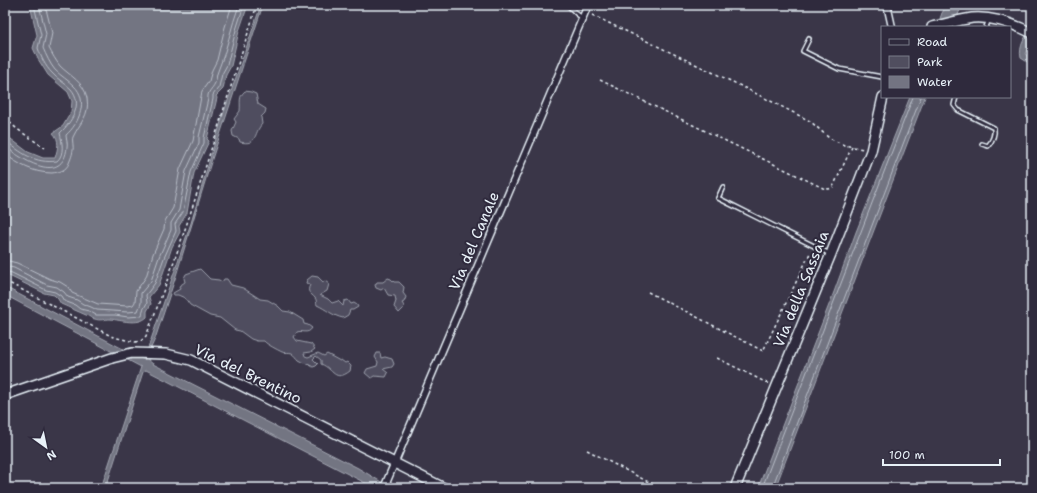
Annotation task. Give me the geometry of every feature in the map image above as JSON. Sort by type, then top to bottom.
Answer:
[{"type":"street","name":"Via del Canale","points":[[384,488],[588,5]]},
{"type":"street","points":[[889,5],[888,9],[892,26]]},
{"type":"street","points":[[936,26],[972,18],[988,23],[1013,24],[1032,33]]},
{"type":"street","name":"Via della Sassaia","points":[[735,488],[831,254],[870,151],[883,98]]},
{"type":"street","name":"Via del Brentino","points":[[5,395],[112,358],[132,353],[166,354],[191,360],[444,488]]},
{"type":"lane","points":[[567,5],[571,7],[577,15],[583,14]]},
{"type":"lane","points":[[809,39],[803,51],[840,69],[881,77]]},
{"type":"lane","points":[[956,98],[954,105],[958,110],[994,128],[995,133],[993,141],[988,146],[982,144]]},
{"type":"lane","points":[[723,187],[718,198],[831,254]]},
{"type":"path","points":[[5,5],[8,10],[5,29]]},
{"type":"path","points":[[5,281],[114,337],[134,342],[141,341],[146,336],[182,240],[257,5]]},
{"type":"path","points":[[583,14],[738,84],[810,121],[829,138],[844,145],[870,151]]},
{"type":"path","points":[[600,80],[823,188],[829,189],[833,187],[852,147]]},
{"type":"path","points":[[5,118],[45,148]]},
{"type":"path","points":[[648,292],[763,351],[814,246]]},
{"type":"path","points":[[717,358],[776,389]]},
{"type":"path","points":[[587,450],[660,488]]},
{"type":"green space","points":[[245,91],[256,94],[258,104],[266,109],[265,113],[261,117],[262,124],[254,138],[252,141],[246,143],[240,142],[239,139],[233,136],[232,131],[236,122],[234,119],[240,111],[241,98]]},
{"type":"green space","points":[[200,269],[210,279],[219,280],[222,282],[224,279],[227,279],[231,285],[243,288],[260,299],[268,300],[283,311],[290,312],[303,320],[304,324],[312,328],[307,332],[297,332],[294,337],[297,341],[311,344],[315,349],[311,352],[304,353],[305,356],[308,357],[318,353],[324,356],[327,354],[345,363],[347,362],[351,366],[350,371],[341,376],[334,374],[321,364],[321,360],[316,356],[313,359],[318,364],[313,367],[299,360],[292,353],[282,352],[264,341],[251,339],[240,331],[235,330],[220,318],[210,316],[190,305],[185,298],[174,295],[173,293],[180,289],[179,286],[185,282],[184,278],[186,274]]},
{"type":"green space","points":[[312,276],[318,277],[323,282],[325,281],[329,284],[327,291],[320,295],[332,303],[338,301],[343,306],[344,301],[348,300],[351,304],[354,303],[358,307],[350,310],[348,315],[343,318],[336,316],[317,305],[316,299],[309,291],[310,285],[306,283]]},
{"type":"green space","points":[[388,278],[394,282],[399,282],[404,287],[403,293],[406,297],[402,303],[404,306],[403,309],[399,313],[394,307],[396,301],[395,296],[388,295],[384,288],[381,290],[376,288],[375,285],[377,282],[383,282]]},
{"type":"green space","points":[[377,353],[380,353],[381,358],[385,357],[392,359],[394,364],[392,367],[383,369],[388,373],[386,377],[374,376],[371,378],[365,373],[367,369],[377,366],[378,362],[375,357]]},
{"type":"water","points":[[30,5],[248,5],[239,31],[231,66],[226,75],[223,89],[216,96],[217,98],[207,139],[209,141],[194,173],[187,213],[179,226],[180,232],[172,247],[159,285],[149,297],[151,304],[147,311],[147,317],[143,320],[129,322],[110,319],[93,319],[61,304],[54,295],[44,293],[5,274],[5,133],[28,152],[43,158],[55,158],[58,144],[57,138],[53,133],[63,126],[71,112],[72,101],[68,92],[48,75],[33,48],[37,35]]},
{"type":"water","points":[[261,5],[263,5],[212,159],[175,279],[155,339],[149,352],[148,360],[153,364],[358,468],[383,483],[399,488],[375,488],[146,370],[143,372],[109,478],[105,488],[101,488],[141,367],[5,295],[5,287],[144,360],[191,223],[223,115]]},
{"type":"water","points":[[947,5],[962,5],[953,26],[937,26],[942,13]]},
{"type":"water","points":[[1032,26],[1032,38],[1025,54],[1032,59],[1032,65],[1021,58],[1020,54],[1023,41]]},
{"type":"water","points":[[910,98],[925,98],[775,488],[758,488],[834,292],[856,232]]}]
